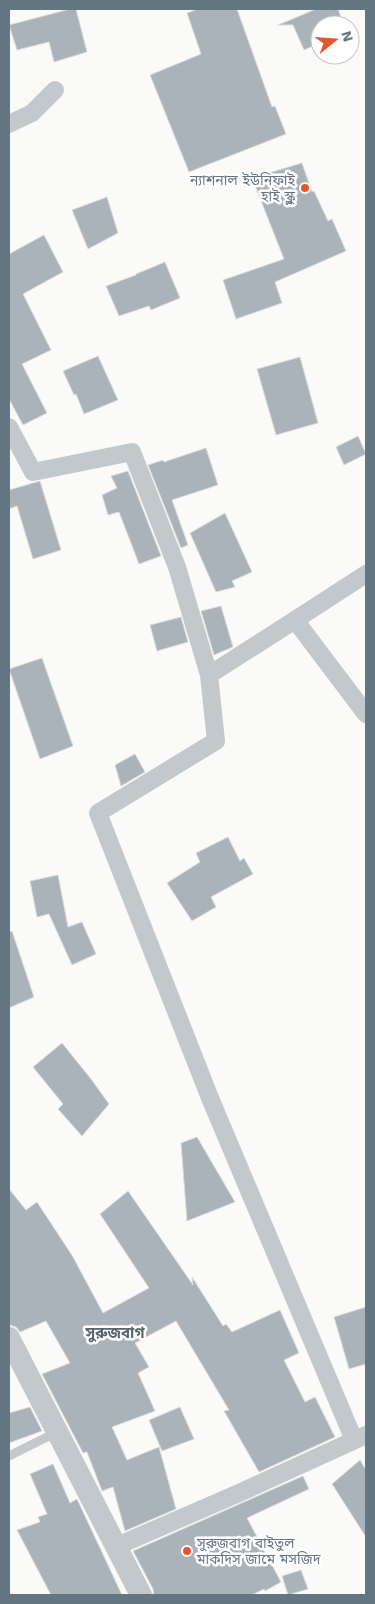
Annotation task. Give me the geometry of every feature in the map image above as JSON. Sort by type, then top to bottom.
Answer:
[{"type":"street","points":[[9,124],[32,113],[55,90]]},
{"type":"street","points":[[9,427],[33,472],[132,452],[177,568],[209,675],[216,741],[98,813],[210,1098],[360,1437],[117,1546]]},
{"type":"street","points":[[209,675],[366,574]]},
{"type":"street","points":[[295,620],[366,714]]},
{"type":"street","points":[[9,1338],[141,1595]]},
{"type":"lane","points":[[9,1456],[58,1432]]},
{"type":"building","points":[[76,9],[87,52],[54,62],[49,42],[17,50],[9,25]]},
{"type":"building","points":[[198,9],[237,9],[272,107],[275,106],[286,134],[189,172],[150,75],[201,54],[187,13]]},
{"type":"building","points":[[316,9],[338,9],[340,15],[310,15],[310,47],[304,50],[293,25],[278,25]]},
{"type":"building","points":[[302,163],[312,192],[314,191],[328,221],[332,219],[346,251],[275,282],[282,303],[236,319],[223,280],[284,259],[252,178]]},
{"type":"building","points":[[107,197],[118,233],[88,249],[72,210]]},
{"type":"building","points":[[44,235],[63,272],[23,294],[51,350],[22,364],[47,413],[23,425],[9,399],[9,254]]},
{"type":"building","points":[[165,262],[180,298],[151,310],[149,306],[119,316],[106,286]]},
{"type":"building","points":[[98,356],[118,400],[84,414],[76,394],[74,395],[63,371]]},
{"type":"building","points":[[300,357],[318,423],[276,435],[257,369]]},
{"type":"building","points":[[358,436],[366,454],[344,465],[336,447]]},
{"type":"building","points":[[206,448],[218,485],[172,500],[188,545],[181,548],[148,465],[163,460],[164,462]]},
{"type":"building","points":[[128,471],[161,556],[139,564],[119,512],[108,515],[102,495],[117,488],[111,476]]},
{"type":"building","points":[[40,481],[61,550],[33,559],[17,506],[9,509],[9,490]]},
{"type":"building","points":[[225,513],[252,572],[232,581],[235,587],[216,592],[190,533]]},
{"type":"building","points":[[221,606],[233,647],[214,655],[201,611]]},
{"type":"building","points":[[181,617],[188,642],[157,651],[150,625]]},
{"type":"building","points":[[42,658],[73,746],[40,759],[9,669]]},
{"type":"building","points":[[135,754],[145,772],[121,786],[115,765]]},
{"type":"building","points":[[228,837],[240,861],[244,858],[253,874],[211,897],[216,907],[192,921],[167,883],[200,862],[196,853]]},
{"type":"building","points":[[58,875],[68,927],[82,922],[96,954],[72,965],[49,914],[37,917],[30,881]]},
{"type":"building","points":[[12,931],[34,997],[9,1008],[9,932]]},
{"type":"building","points":[[62,1043],[109,1104],[82,1136],[58,1109],[63,1104],[33,1067]]},
{"type":"building","points":[[197,1137],[235,1202],[187,1221],[181,1143]]},
{"type":"building","points":[[9,1189],[26,1210],[37,1202],[73,1257],[103,1313],[149,1288],[100,1214],[128,1191],[193,1285],[192,1277],[223,1326],[226,1324],[232,1332],[280,1310],[299,1353],[284,1360],[305,1402],[315,1397],[335,1437],[259,1472],[224,1411],[229,1410],[176,1321],[135,1343],[149,1367],[138,1373],[155,1411],[112,1427],[127,1460],[159,1447],[176,1509],[125,1531],[113,1487],[102,1491],[87,1452],[83,1453],[42,1374],[70,1363],[46,1321],[20,1332],[16,1327],[9,1325]]},
{"type":"building","points":[[366,1307],[366,1364],[349,1369],[334,1317]]},
{"type":"building","points":[[30,1407],[42,1431],[9,1443],[9,1413]]},
{"type":"building","points":[[180,1407],[194,1439],[162,1451],[149,1420]]},
{"type":"building","points":[[360,1460],[366,1470],[366,1537],[332,1484]]},
{"type":"building","points":[[53,1464],[70,1503],[77,1499],[122,1595],[51,1595],[17,1530],[40,1522],[38,1517],[47,1514],[30,1474]]},
{"type":"building","points":[[303,1476],[309,1489],[247,1518],[281,1582],[265,1591],[264,1589],[252,1595],[154,1595],[153,1589],[133,1551]]},
{"type":"building","points":[[301,1570],[308,1589],[288,1595],[282,1576]]},
{"type":"place","name":"ন্যাশনাল ইউনিফাই হাই স্কুল","points":[[305,188]]},
{"type":"place","name":"সুরুজবাগ বাইতুল মাকদিস জামে মসজিদ","points":[[187,1551]]},
{"type":"district","name":"সুরুজবাগ","points":[[115,1333]]}]
